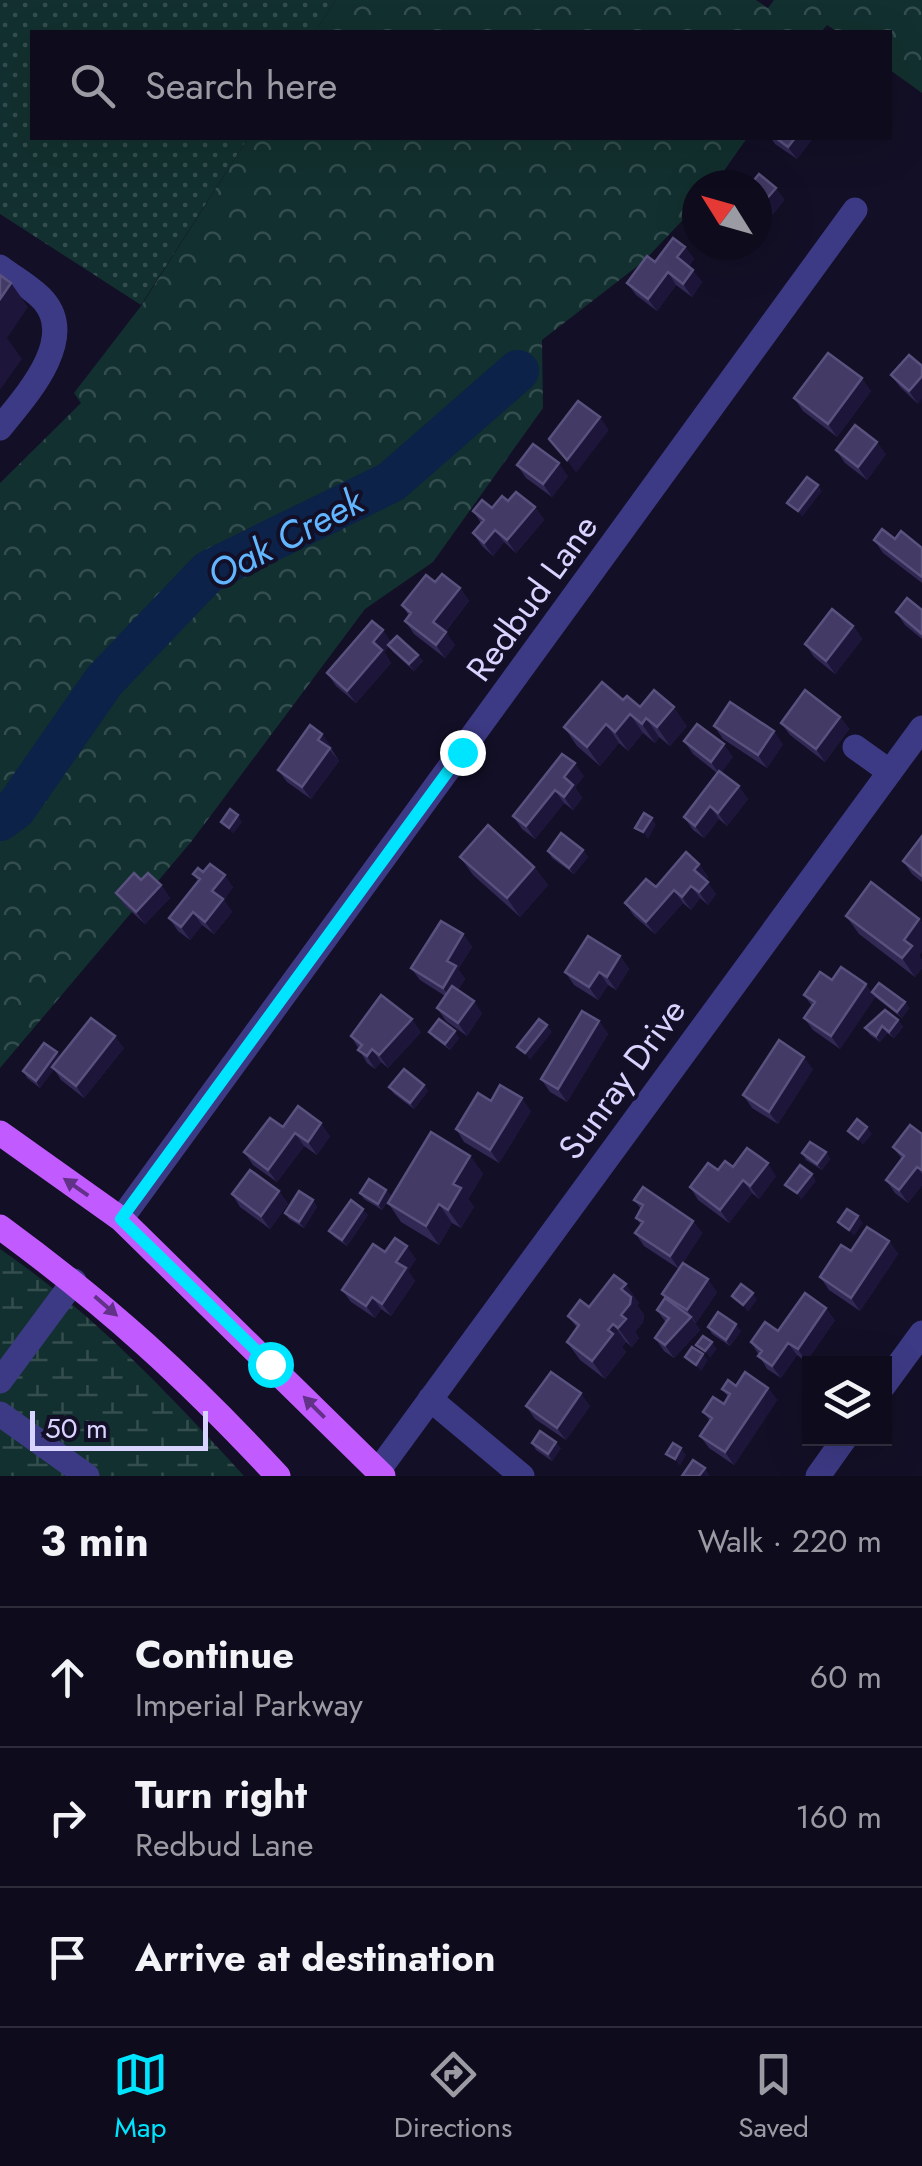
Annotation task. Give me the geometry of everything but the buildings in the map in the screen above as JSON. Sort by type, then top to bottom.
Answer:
[{"type":"main road","points":[[0,1134],[121,1219],[380,1474]]},
{"type":"main road","points":[[0,1228],[74,1281],[165,1358],[278,1476]]},
{"type":"street","name":"Redbud Lane","points":[[121,1219],[855,210]]},
{"type":"street","points":[[0,267],[45,302],[53,316],[54,339],[43,371],[0,428]]},
{"type":"street","name":"Sunray Drive","points":[[380,1474],[430,1400],[922,728]]},
{"type":"street","points":[[855,747],[890,772]]},
{"type":"street","points":[[0,1381],[74,1281]]},
{"type":"street","points":[[892,1374],[922,1334]]},
{"type":"street","points":[[430,1400],[522,1476]]},
{"type":"street","points":[[0,1414],[87,1476]]},
{"type":"street","points":[[818,1476],[839,1446]]},
{"type":"green space","points":[[0,0],[336,0],[316,30],[30,30],[30,140],[247,140],[141,305],[0,214]]},
{"type":"green space","points":[[336,0],[756,0],[768,8],[774,0],[922,0],[922,93],[892,71],[892,30],[835,30],[827,25],[823,30],[316,30]]},
{"type":"green space","points":[[247,140],[746,140],[725,170],[682,170],[682,221],[644,261],[542,340],[543,408],[433,562],[365,609],[191,842],[0,1068],[0,483],[81,403],[74,393],[141,306]]},
{"type":"green space","points":[[0,1249],[98,1327],[244,1476],[0,1476]]},
{"type":"waterway","name":"Oak Creek","points":[[0,820],[15,809],[104,681],[209,571],[391,482],[518,371]]},
{"type":"route","points":[[270,1364],[121,1219],[462,752]]}]
